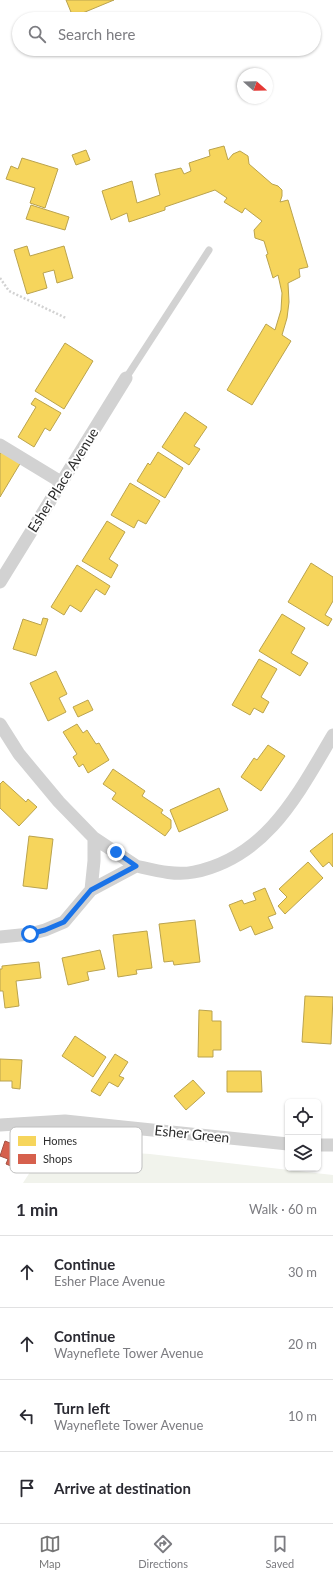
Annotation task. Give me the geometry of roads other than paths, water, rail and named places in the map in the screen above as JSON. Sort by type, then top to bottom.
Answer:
[{"type":"street","name":"Esher Place Avenue","points":[[0,582],[126,378]]},
{"type":"street","points":[[0,445],[61,482]]},
{"type":"street","points":[[0,724],[19,754],[59,802],[94,838],[136,866],[163,872],[193,872],[222,862],[250,846],[270,830],[294,800],[333,735]]},
{"type":"street","points":[[91,890],[94,861],[94,838]]},
{"type":"street","points":[[0,937],[30,934],[45,930],[64,922],[91,890],[136,866]]},
{"type":"street","name":"Esher Green","points":[[0,1126],[65,1121],[123,1127]]},
{"type":"street","name":"Esher Green","points":[[142,1129],[285,1144]]},
{"type":"street","points":[[321,1145],[333,1145]]},
{"type":"lane","points":[[126,378],[209,250]]}]
